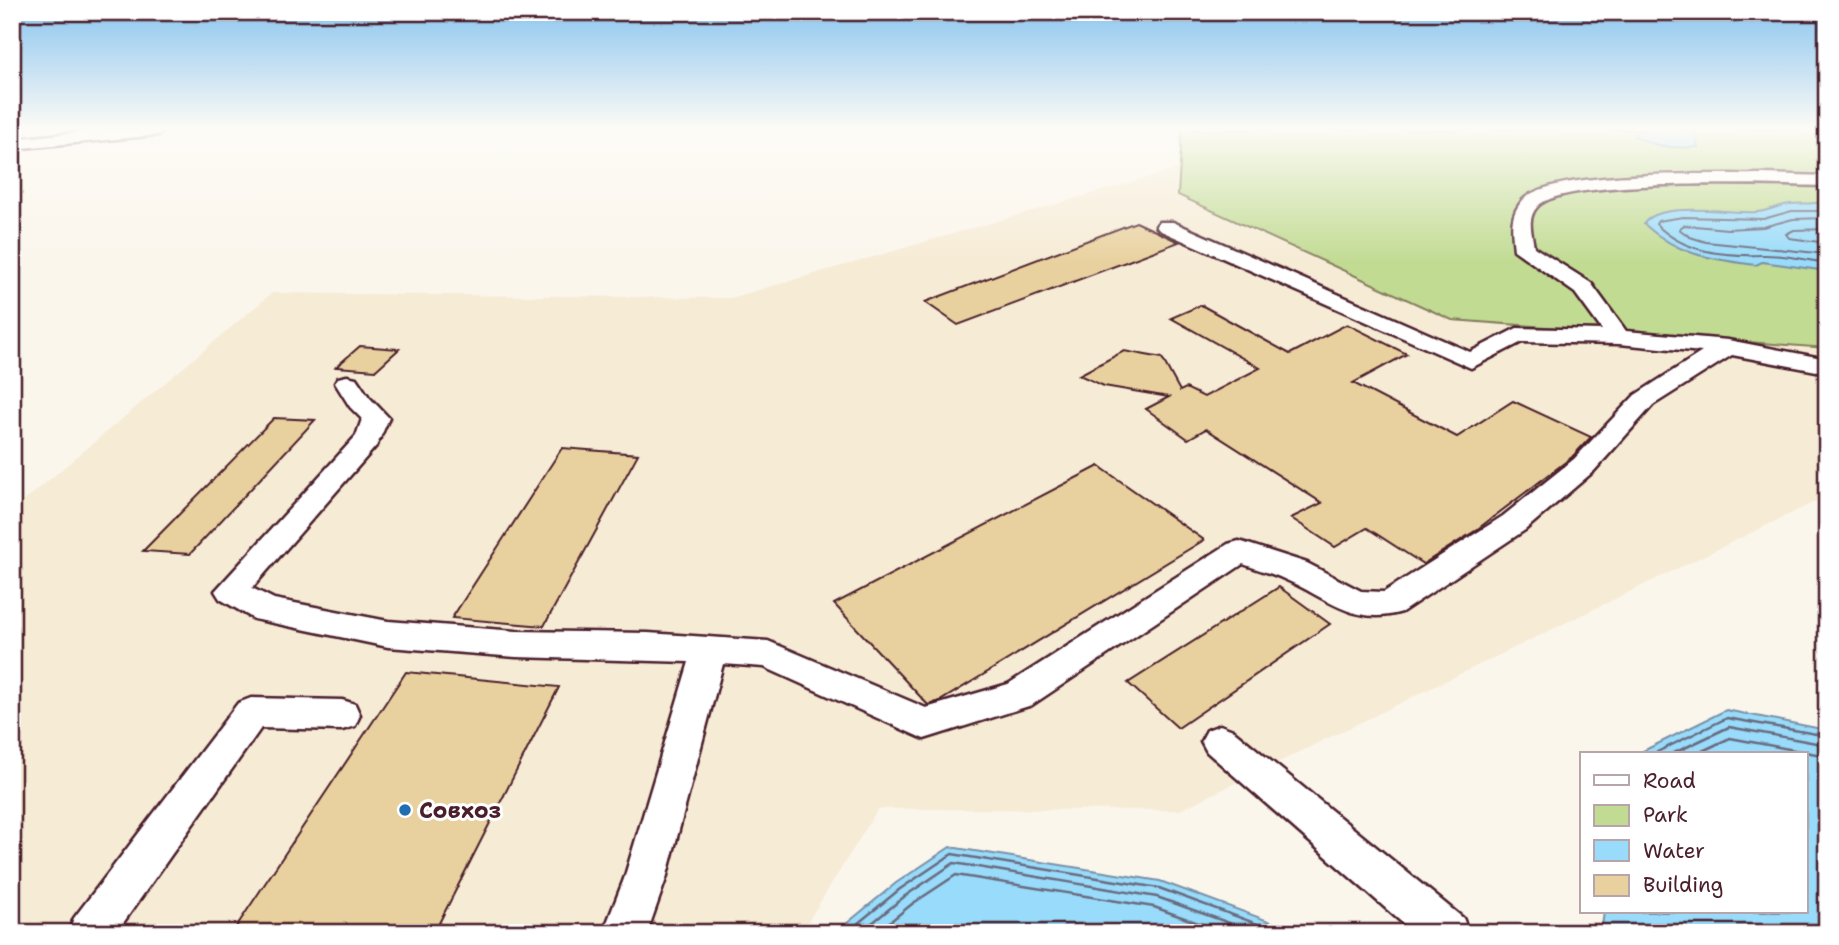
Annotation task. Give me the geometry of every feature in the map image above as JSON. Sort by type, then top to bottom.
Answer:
[{"type":"lane","points":[[1619,337],[1583,288],[1524,250],[1520,221],[1531,202],[1559,189],[1631,182],[1763,179],[1827,181]]},
{"type":"lane","points":[[1166,226],[1471,361],[1517,335],[1619,337],[1728,347],[1827,366]]},
{"type":"lane","points":[[346,383],[359,402],[376,418],[368,439],[231,591],[266,610],[388,634],[516,644],[768,654],[924,723],[1019,695],[1239,552],[1296,571],[1356,603],[1390,604],[1514,523],[1584,465],[1644,400],[1688,369],[1728,347]]},
{"type":"lane","points":[[625,933],[645,879],[710,650]]},
{"type":"lane","points":[[90,933],[251,713],[342,715]]},
{"type":"lane","points":[[1220,741],[1447,933]]},
{"type":"shaded area","points":[[1160,174],[1827,174],[1827,496],[1180,810],[878,809],[801,933],[12,933],[12,511],[272,293],[731,298]]},
{"type":"green space","points":[[1179,174],[1827,174],[1827,348],[1452,320],[1178,195]]},
{"type":"water","points":[[1827,200],[1827,271],[1710,258],[1670,243],[1644,224],[1664,212],[1679,210],[1758,212]]},
{"type":"water","points":[[1726,710],[1827,730],[1827,933],[1601,933],[1604,914],[1808,914],[1808,752],[1641,752]]},
{"type":"water","points":[[950,847],[1160,881],[1301,933],[835,933],[896,883]]},
{"type":"building","points":[[1136,222],[1179,242],[958,325],[925,302]]},
{"type":"building","points":[[1201,305],[1290,354],[1347,324],[1407,354],[1353,383],[1457,437],[1513,401],[1591,437],[1572,457],[1475,531],[1423,564],[1367,528],[1335,547],[1291,518],[1322,503],[1206,429],[1188,439],[1146,409],[1169,397],[1104,386],[1079,375],[1124,351],[1162,358],[1180,391],[1186,388],[1204,397],[1260,368],[1171,318]]},
{"type":"building","points":[[360,346],[399,349],[376,370],[336,367]]},
{"type":"building","points":[[274,418],[315,420],[190,554],[143,551]]},
{"type":"building","points":[[562,448],[638,454],[544,626],[452,618]]},
{"type":"building","points":[[1099,466],[1204,540],[940,701],[928,705],[834,604]]},
{"type":"building","points":[[1279,587],[1330,624],[1178,728],[1128,683]]},
{"type":"building","name":"Совхоз","points":[[406,672],[559,687],[434,933],[232,933]]},
{"type":"place","name":"Совхоз","points":[[405,810]]}]
